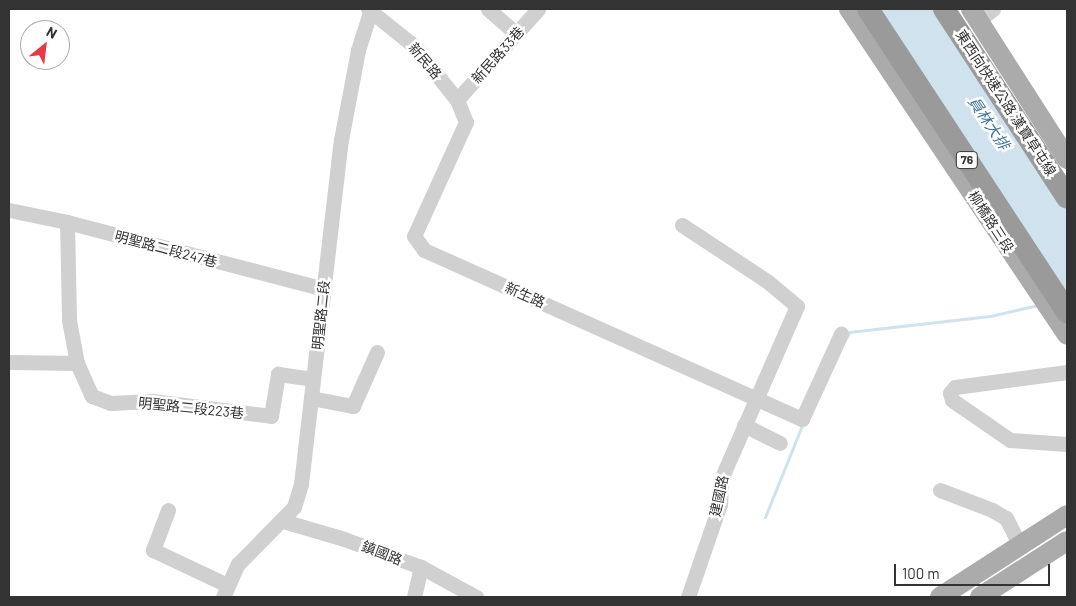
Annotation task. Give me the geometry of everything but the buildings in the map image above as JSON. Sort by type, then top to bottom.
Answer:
[{"type":"highway","points":[[859,9],[883,56]]},
{"type":"highway","name":"76","points":[[868,9],[1067,312]]},
{"type":"highway","name":"東西向快速公路 漢寶草屯線","points":[[944,9],[1067,198]]},
{"type":"main road","name":"柳橋路三段","points":[[850,9],[1067,335]]},
{"type":"main road","points":[[981,12],[1067,158]]},
{"type":"main road","points":[[940,597],[1067,515]]},
{"type":"main road","points":[[980,597],[1067,542]]},
{"type":"street","name":"新民路","points":[[370,9],[414,46],[457,100],[466,122]]},
{"type":"street","name":"明聖路二段","points":[[225,591],[238,564],[283,521],[294,507],[301,484],[341,140],[358,50],[370,9]]},
{"type":"street","points":[[488,9],[517,34]]},
{"type":"street","name":"新民路33巷","points":[[457,100],[538,9]]},
{"type":"street","name":"新生路","points":[[466,122],[414,236],[424,250],[756,396]]},
{"type":"street","name":"明聖路二段247巷","points":[[9,210],[67,222],[324,289]]},
{"type":"street","name":"明聖路二段223巷","points":[[67,222],[70,320],[77,363],[92,396],[110,403],[152,401],[272,416],[278,374],[313,379]]},
{"type":"street","name":"建國路","points":[[682,225],[767,280],[797,306],[721,478],[720,504],[688,597]]},
{"type":"street","points":[[756,396],[802,419],[841,334]]},
{"type":"street","points":[[311,398],[353,406],[377,352]]},
{"type":"street","points":[[9,362],[77,363]]},
{"type":"street","points":[[1067,372],[955,387],[950,393],[952,400],[1010,440],[1067,444]]},
{"type":"street","points":[[744,425],[780,443]]},
{"type":"street","points":[[940,490],[992,510],[1006,518],[1020,545]]},
{"type":"street","points":[[168,510],[153,550],[225,591]]},
{"type":"street","name":"鎮國路","points":[[283,521],[344,539],[421,568],[476,597]]},
{"type":"street","points":[[414,597],[421,568]]},
{"type":"water","name":"員林大排","points":[[873,9],[937,9],[1067,207],[1067,305]]},
{"type":"waterway","points":[[847,337],[849,332],[990,316],[1038,305]]},
{"type":"waterway","points":[[765,517],[803,423]]}]
